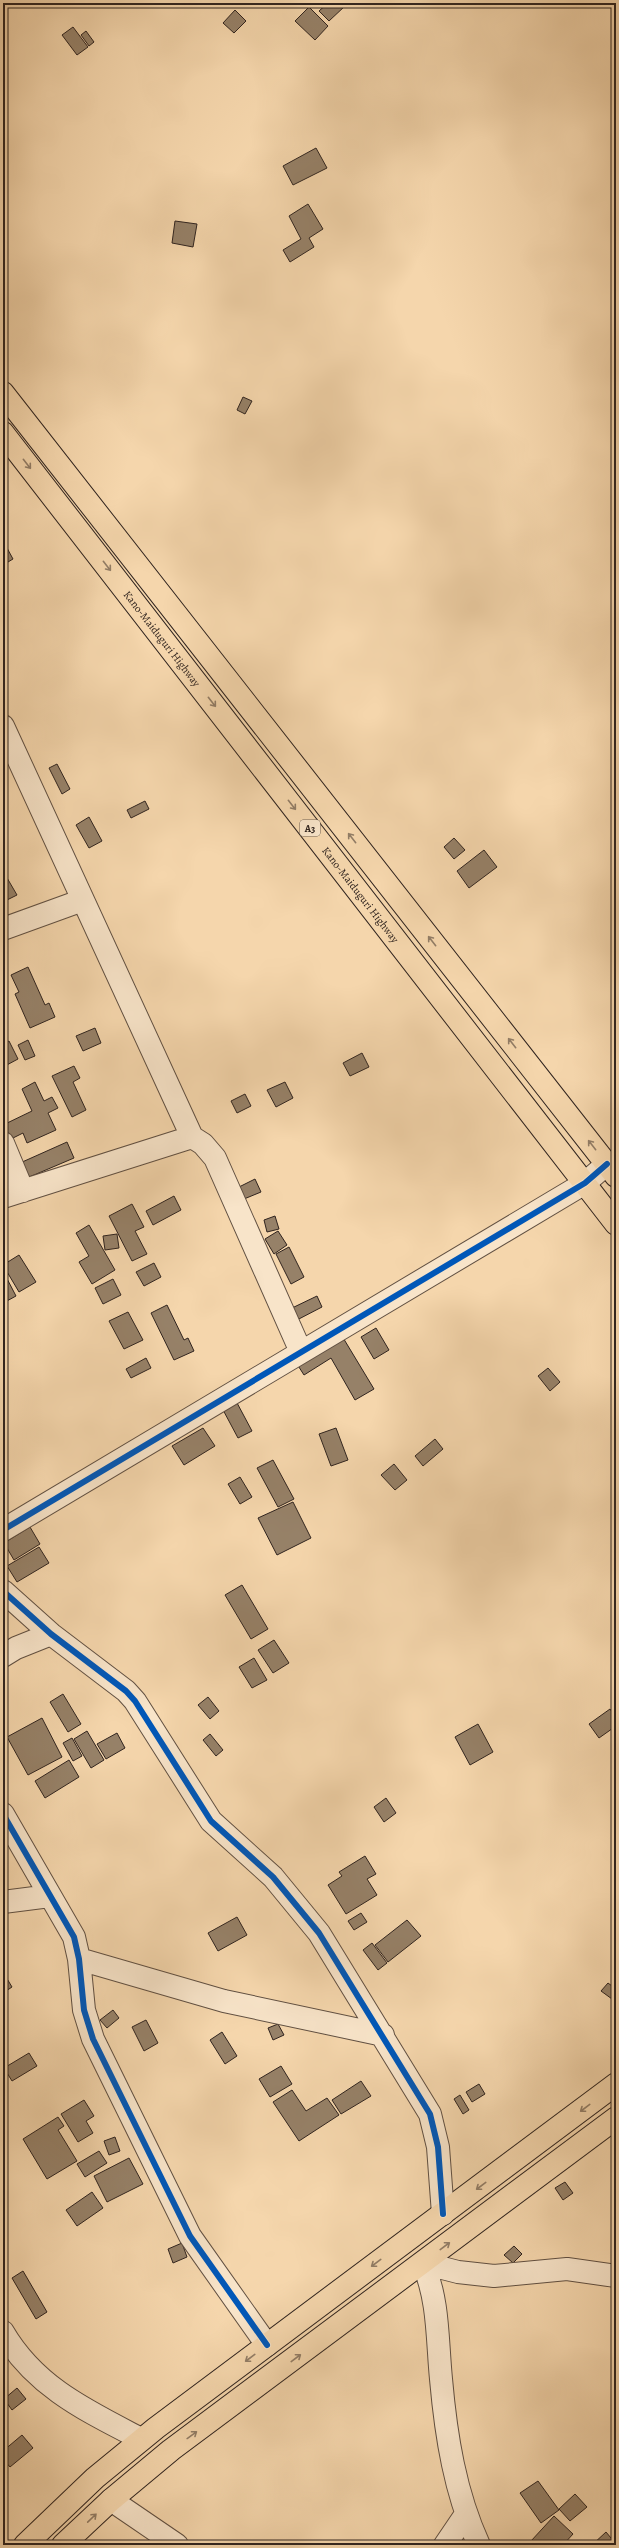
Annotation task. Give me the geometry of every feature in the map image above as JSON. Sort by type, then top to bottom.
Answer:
[{"type":"main road","name":"A3","points":[[3,393],[611,1170]]},
{"type":"main road","name":"Kano-Maiduguri Highway","points":[[3,433],[616,1224]]},
{"type":"main road","points":[[25,2545],[69,2501],[141,2439],[616,2084]]},
{"type":"main road","points":[[63,2545],[111,2500],[171,2450],[616,2118]]},
{"type":"street","points":[[3,726],[192,1137],[203,1144],[215,1158],[301,1352]]},
{"type":"street","points":[[3,930],[83,900]]},
{"type":"street","points":[[3,1197],[192,1137]]},
{"type":"street","points":[[3,1143],[23,1191]]},
{"type":"street","points":[[4,1527],[585,1183],[611,1170]]},
{"type":"street","points":[[3,1591],[51,1634],[114,1682],[134,1701],[210,1822],[273,1877],[293,1899],[319,1933],[418,2092],[435,2129],[443,2214]]},
{"type":"street","points":[[3,1656],[16,1648],[51,1634]]},
{"type":"street","points":[[3,1814],[74,1937],[79,1959],[84,2010],[93,2039],[190,2236],[267,2345]]},
{"type":"street","points":[[3,1902],[50,1896]]},
{"type":"street","points":[[79,1959],[224,2000],[383,2035]]},
{"type":"street","points":[[423,2263],[458,2272],[494,2276],[567,2269],[616,2276]]},
{"type":"street","points":[[423,2263],[435,2297],[448,2447],[466,2514],[479,2545]]},
{"type":"street","points":[[3,2332],[36,2373],[58,2393],[82,2409],[141,2439]]},
{"type":"street","points":[[111,2500],[177,2545]]},
{"type":"street","points":[[445,2545],[466,2514]]},
{"type":"building","points":[[328,3],[342,3],[345,6],[329,21],[319,11]]},
{"type":"building","points":[[309,7],[328,26],[315,40],[295,21]]},
{"type":"building","points":[[235,10],[246,21],[234,33],[223,23]]},
{"type":"building","points":[[73,27],[88,47],[77,55],[62,35]]},
{"type":"building","points":[[86,31],[94,42],[89,46],[81,35]]},
{"type":"building","points":[[316,148],[327,168],[293,185],[283,166]]},
{"type":"building","points":[[308,204],[323,229],[309,238],[314,247],[290,262],[283,250],[301,239],[289,216]]},
{"type":"building","points":[[175,221],[197,224],[193,247],[172,243]]},
{"type":"building","points":[[243,397],[252,401],[245,414],[237,410]]},
{"type":"building","points":[[7,548],[13,559],[3,565],[3,551]]},
{"type":"building","points":[[57,764],[70,789],[62,794],[49,768]]},
{"type":"building","points":[[145,801],[149,809],[131,818],[127,810]]},
{"type":"building","points":[[89,817],[102,841],[89,848],[76,825]]},
{"type":"building","points":[[454,838],[465,850],[454,859],[444,847]]},
{"type":"building","points":[[484,850],[497,867],[469,888],[457,871]]},
{"type":"building","points":[[3,871],[17,895],[3,902]]},
{"type":"building","points":[[28,967],[45,1005],[49,1003],[55,1017],[30,1028],[15,994],[19,992],[11,975]]},
{"type":"building","points":[[95,1028],[101,1043],[83,1051],[76,1036]]},
{"type":"building","points":[[28,1040],[35,1056],[25,1060],[18,1045]]},
{"type":"building","points":[[9,1041],[18,1059],[3,1067],[3,1044]]},
{"type":"building","points":[[362,1053],[369,1067],[350,1076],[343,1063]]},
{"type":"building","points":[[74,1066],[80,1078],[73,1082],[86,1110],[72,1117],[52,1076]]},
{"type":"building","points":[[35,1082],[44,1101],[52,1097],[58,1108],[48,1113],[56,1130],[27,1143],[23,1133],[9,1140],[3,1125],[32,1111],[22,1089]]},
{"type":"building","points":[[285,1082],[293,1098],[276,1107],[267,1090]]},
{"type":"building","points":[[245,1094],[251,1106],[237,1113],[231,1101]]},
{"type":"building","points":[[67,1142],[74,1158],[27,1178],[20,1163]]},
{"type":"building","points":[[255,1179],[261,1192],[244,1199],[239,1187]]},
{"type":"building","points":[[174,1196],[181,1210],[153,1225],[146,1211]]},
{"type":"building","points":[[132,1204],[144,1227],[135,1231],[147,1254],[132,1261],[109,1216]]},
{"type":"building","points":[[275,1216],[279,1229],[267,1232],[264,1220]]},
{"type":"building","points":[[89,1225],[115,1270],[92,1284],[79,1262],[89,1256],[76,1233]]},
{"type":"building","points":[[278,1231],[287,1245],[274,1254],[265,1239]]},
{"type":"building","points":[[117,1234],[119,1248],[105,1250],[103,1236]]},
{"type":"building","points":[[289,1247],[304,1277],[291,1284],[276,1254]]},
{"type":"building","points":[[19,1255],[36,1282],[19,1292],[3,1265]]},
{"type":"building","points":[[154,1263],[161,1277],[144,1286],[136,1272]]},
{"type":"building","points":[[3,1271],[16,1296],[5,1302],[3,1297]]},
{"type":"building","points":[[113,1279],[121,1295],[103,1304],[95,1288]]},
{"type":"building","points":[[317,1296],[322,1307],[295,1321],[290,1309]]},
{"type":"building","points":[[167,1305],[184,1340],[188,1338],[194,1351],[174,1360],[151,1313]]},
{"type":"building","points":[[128,1312],[143,1340],[124,1349],[109,1321]]},
{"type":"building","points":[[376,1328],[389,1350],[374,1359],[361,1337]]},
{"type":"building","points":[[342,1336],[374,1389],[355,1400],[331,1358],[304,1375],[297,1364]]},
{"type":"building","points":[[146,1358],[151,1368],[131,1378],[126,1369]]},
{"type":"building","points":[[548,1368],[560,1382],[550,1391],[538,1376]]},
{"type":"building","points":[[236,1401],[252,1431],[238,1438],[222,1408]]},
{"type":"building","points":[[203,1428],[215,1446],[184,1465],[172,1446]]},
{"type":"building","points":[[336,1428],[348,1460],[331,1466],[319,1434]]},
{"type":"building","points":[[435,1439],[443,1449],[423,1466],[415,1456]]},
{"type":"building","points":[[273,1460],[294,1499],[278,1507],[257,1468]]},
{"type":"building","points":[[394,1464],[407,1480],[395,1490],[381,1475]]},
{"type":"building","points":[[240,1477],[252,1497],[240,1504],[228,1484]]},
{"type":"building","points":[[293,1502],[311,1538],[277,1555],[258,1518]]},
{"type":"building","points":[[30,1527],[40,1544],[14,1560],[4,1543]]},
{"type":"building","points":[[39,1547],[49,1563],[17,1582],[7,1566]]},
{"type":"building","points":[[242,1585],[268,1629],[251,1639],[225,1595]]},
{"type":"building","points":[[274,1640],[289,1663],[273,1673],[258,1650]]},
{"type":"building","points":[[254,1658],[267,1680],[252,1688],[239,1667]]},
{"type":"building","points":[[63,1694],[81,1724],[68,1732],[50,1702]]},
{"type":"building","points":[[208,1697],[219,1711],[210,1719],[198,1705]]},
{"type":"building","points":[[610,1709],[616,1718],[616,1726],[599,1738],[589,1724]]},
{"type":"building","points":[[42,1718],[62,1757],[28,1775],[7,1737]]},
{"type":"building","points":[[478,1724],[493,1752],[470,1765],[455,1737]]},
{"type":"building","points":[[87,1731],[104,1760],[91,1768],[74,1739]]},
{"type":"building","points":[[117,1733],[125,1748],[106,1759],[97,1744]]},
{"type":"building","points":[[210,1734],[223,1750],[216,1756],[203,1740]]},
{"type":"building","points":[[72,1738],[82,1756],[73,1761],[63,1743]]},
{"type":"building","points":[[69,1760],[79,1777],[45,1798],[35,1781]]},
{"type":"building","points":[[386,1798],[396,1813],[384,1822],[374,1807]]},
{"type":"building","points":[[365,1856],[376,1874],[367,1879],[377,1895],[346,1914],[328,1885],[342,1876],[339,1872]]},
{"type":"building","points":[[361,1913],[367,1922],[354,1930],[348,1921]]},
{"type":"building","points":[[237,1917],[247,1935],[218,1951],[208,1933]]},
{"type":"building","points":[[407,1920],[421,1936],[388,1962],[375,1945]]},
{"type":"building","points":[[372,1943],[387,1963],[378,1970],[363,1950]]},
{"type":"building","points":[[3,1972],[12,1987],[3,1993]]},
{"type":"building","points":[[608,1983],[616,1989],[612,1999],[601,1991]]},
{"type":"building","points":[[113,2010],[119,2018],[107,2028],[100,2020]]},
{"type":"building","points":[[146,2020],[158,2043],[144,2051],[132,2027]]},
{"type":"building","points":[[278,2024],[284,2035],[273,2040],[268,2028]]},
{"type":"building","points":[[222,2032],[237,2056],[225,2064],[210,2040]]},
{"type":"building","points":[[29,2053],[37,2066],[12,2081],[4,2068]]},
{"type":"building","points":[[281,2066],[292,2084],[270,2097],[259,2079]]},
{"type":"building","points":[[361,2081],[371,2096],[341,2114],[332,2100]]},
{"type":"building","points":[[479,2084],[485,2094],[472,2102],[466,2092]]},
{"type":"building","points":[[292,2090],[306,2111],[327,2098],[339,2115],[299,2141],[273,2102]]},
{"type":"building","points":[[460,2095],[469,2110],[463,2114],[454,2099]]},
{"type":"building","points":[[84,2100],[94,2116],[86,2121],[93,2133],[78,2142],[61,2114]]},
{"type":"building","points":[[58,2117],[64,2126],[58,2130],[77,2161],[47,2179],[23,2139]]},
{"type":"building","points":[[115,2137],[120,2151],[109,2155],[104,2141]]},
{"type":"building","points":[[99,2151],[107,2163],[85,2177],[77,2164]]},
{"type":"building","points":[[129,2158],[143,2184],[107,2202],[94,2176]]},
{"type":"building","points":[[565,2182],[573,2193],[563,2200],[555,2188]]},
{"type":"building","points":[[92,2192],[103,2208],[77,2226],[66,2210]]},
{"type":"building","points":[[182,2243],[187,2257],[173,2263],[168,2249]]},
{"type":"building","points":[[514,2246],[522,2254],[513,2263],[504,2255]]},
{"type":"building","points":[[23,2271],[47,2312],[36,2319],[12,2278]]},
{"type":"building","points":[[17,2388],[26,2399],[12,2410],[4,2399]]},
{"type":"building","points":[[22,2435],[33,2448],[10,2467],[3,2459],[3,2451]]},
{"type":"building","points":[[538,2481],[559,2510],[541,2523],[520,2493]]},
{"type":"building","points":[[575,2494],[587,2507],[570,2521],[559,2509]]},
{"type":"building","points":[[554,2516],[573,2534],[563,2545],[536,2545],[531,2541]]},
{"type":"building","points":[[606,2532],[616,2544],[592,2545]]},
{"type":"cycle path","points":[[3,1530],[585,1183],[607,1164]]},
{"type":"cycle path","points":[[3,1591],[51,1634],[126,1691],[135,1701],[211,1821],[273,1877],[319,1933],[430,2114],[438,2147],[443,2214]]},
{"type":"cycle path","points":[[3,1814],[74,1937],[79,1959],[84,2010],[93,2039],[190,2236],[267,2345]]}]
